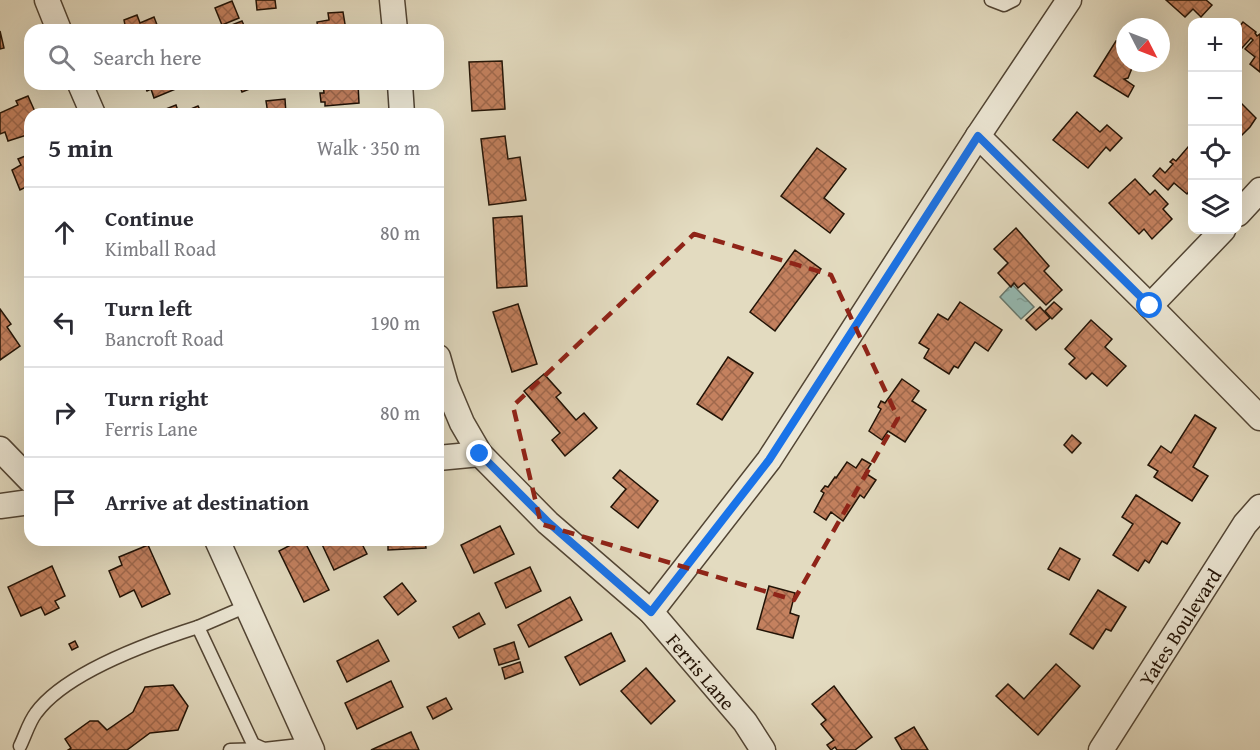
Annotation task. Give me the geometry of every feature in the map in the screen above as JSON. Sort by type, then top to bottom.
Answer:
[{"type":"street","points":[[47,0],[57,24]]},
{"type":"street","points":[[392,0],[394,24]]},
{"type":"street","points":[[651,612],[769,460],[978,136],[1069,0]]},
{"type":"street","points":[[83,90],[91,108]]},
{"type":"street","points":[[400,90],[402,108]]},
{"type":"street","points":[[978,136],[1260,418]]},
{"type":"street","points":[[1242,210],[1260,190]]},
{"type":"street","points":[[1150,306],[1219,234]]},
{"type":"street","name":"Ferris Lane","points":[[444,378],[458,413],[480,454],[549,523],[651,612],[745,722],[763,750]]},
{"type":"street","points":[[0,449],[24,474]]},
{"type":"street","points":[[444,457],[480,454]]},
{"type":"street","points":[[0,506],[24,503]]},
{"type":"street","name":"Yates Boulevard","points":[[1101,750],[1245,524],[1260,507]]},
{"type":"street","points":[[220,546],[311,747]]},
{"type":"lane","points":[[991,0],[1004,5],[1014,0]]},
{"type":"lane","points":[[20,746],[36,714],[56,692],[96,669],[159,640],[198,627],[247,606]]},
{"type":"lane","points":[[198,627],[252,744],[264,749]]},
{"type":"lane","points":[[230,750],[311,747]]},
{"type":"highlighted area","points":[[694,234],[831,275],[898,418],[794,600],[541,524],[513,406]]},
{"type":"water","points":[[1012,284],[1034,307],[1021,319],[1000,297]]},
{"type":"building","points":[[256,0],[275,0],[276,8],[257,10]]},
{"type":"building","points":[[1166,0],[1206,0],[1212,5],[1201,17],[1193,9],[1185,17]]},
{"type":"building","points":[[232,1],[239,18],[222,24],[215,8]]},
{"type":"building","points":[[343,12],[345,24],[317,24],[317,22],[329,20],[328,13]]},
{"type":"building","points":[[137,15],[140,23],[154,17],[157,24],[125,24],[124,20]]},
{"type":"building","points":[[1242,23],[1256,32],[1257,36],[1260,34],[1260,72],[1250,64],[1255,57],[1245,49],[1253,40],[1251,38],[1242,48]]},
{"type":"building","points":[[0,31],[4,48],[0,49]]},
{"type":"building","points":[[1116,41],[1116,72],[1130,72],[1128,78],[1124,79],[1134,86],[1128,97],[1094,76]]},
{"type":"building","points":[[502,61],[505,109],[472,111],[469,62]]},
{"type":"building","points":[[151,90],[173,90],[154,98]]},
{"type":"building","points":[[324,90],[358,90],[359,103],[325,106],[325,102],[321,102],[320,93],[324,93]]},
{"type":"building","points":[[28,96],[33,108],[24,108],[24,136],[8,141],[5,132],[0,134],[0,113],[18,105],[16,101]]},
{"type":"building","points":[[285,99],[286,108],[267,108],[266,101]]},
{"type":"building","points":[[1242,104],[1256,118],[1242,135]]},
{"type":"building","points":[[1077,112],[1100,132],[1107,125],[1122,138],[1110,151],[1106,147],[1088,168],[1053,140]]},
{"type":"building","points":[[505,136],[508,159],[520,157],[526,200],[489,205],[481,139]]},
{"type":"building","points":[[1188,147],[1187,194],[1174,183],[1168,190],[1153,176],[1160,168],[1165,173],[1173,164],[1170,162],[1173,159],[1176,161]]},
{"type":"building","points":[[817,148],[846,169],[824,198],[844,214],[830,233],[781,196]]},
{"type":"building","points":[[24,156],[24,188],[20,190],[12,170],[21,165],[18,159]]},
{"type":"building","points":[[1135,179],[1150,195],[1155,190],[1168,204],[1163,209],[1172,219],[1152,239],[1144,229],[1139,234],[1109,203]]},
{"type":"building","points":[[522,216],[527,286],[497,288],[493,218]]},
{"type":"building","points":[[1016,228],[1049,266],[1044,271],[1062,290],[1046,305],[1024,283],[1018,288],[1014,283],[1011,287],[998,273],[1008,263],[994,249]]},
{"type":"building","points":[[795,250],[821,269],[775,331],[750,312]]},
{"type":"building","points":[[960,302],[1002,330],[988,351],[975,342],[958,368],[954,366],[949,374],[924,358],[929,349],[919,343],[938,314],[948,320]]},
{"type":"building","points":[[1054,302],[1062,309],[1052,319],[1045,311]]},
{"type":"building","points":[[518,304],[537,364],[512,372],[493,312]]},
{"type":"building","points":[[1040,307],[1050,318],[1036,330],[1026,320]]},
{"type":"building","points":[[0,309],[11,324],[7,327],[20,346],[0,360]]},
{"type":"building","points":[[1091,320],[1112,339],[1105,347],[1126,366],[1107,386],[1092,373],[1086,379],[1069,364],[1075,358],[1065,349]]},
{"type":"building","points":[[728,357],[753,373],[722,420],[697,404]]},
{"type":"building","points":[[544,374],[561,393],[556,397],[576,420],[584,413],[597,428],[565,456],[552,440],[560,433],[524,391]]},
{"type":"building","points":[[902,379],[919,391],[912,401],[926,410],[905,442],[888,431],[882,440],[869,431],[881,409],[878,407],[881,401],[885,403]]},
{"type":"building","points":[[1195,415],[1216,428],[1193,467],[1208,476],[1192,501],[1154,477],[1158,471],[1148,465],[1161,446],[1171,453]]},
{"type":"building","points":[[1072,435],[1081,443],[1072,453],[1064,445]]},
{"type":"building","points":[[862,459],[871,464],[865,473],[876,480],[864,498],[860,495],[843,521],[831,512],[826,520],[814,512],[824,493],[821,491],[825,486],[828,487],[847,462],[856,468]]},
{"type":"building","points":[[620,470],[658,501],[638,528],[611,507],[626,489],[613,478]]},
{"type":"building","points":[[1136,495],[1180,523],[1167,544],[1162,541],[1149,563],[1145,560],[1138,571],[1113,555],[1133,524],[1122,517]]},
{"type":"building","points":[[500,526],[514,554],[474,573],[461,545]]},
{"type":"building","points":[[148,546],[170,594],[142,607],[134,590],[120,597],[109,571],[122,565],[119,557]]},
{"type":"building","points":[[289,546],[307,546],[329,590],[304,602],[279,551]]},
{"type":"building","points":[[323,546],[363,546],[367,554],[334,570]]},
{"type":"building","points":[[388,546],[426,546],[426,548],[388,550]]},
{"type":"building","points":[[1060,548],[1080,559],[1069,580],[1048,569]]},
{"type":"building","points":[[52,566],[65,596],[55,601],[59,608],[45,615],[41,607],[21,616],[8,587]]},
{"type":"building","points":[[530,567],[541,591],[506,608],[495,583]]},
{"type":"building","points":[[402,583],[416,601],[398,615],[384,597]]},
{"type":"building","points":[[769,586],[795,593],[790,613],[799,616],[793,638],[757,629]]},
{"type":"building","points":[[1098,590],[1126,607],[1111,631],[1106,629],[1093,649],[1070,634]]},
{"type":"building","points":[[570,597],[582,620],[529,647],[518,625]]},
{"type":"building","points":[[479,613],[485,624],[459,638],[453,627]]},
{"type":"building","points":[[611,633],[625,661],[580,685],[565,657]]},
{"type":"building","points":[[378,640],[389,661],[347,682],[337,661]]},
{"type":"building","points":[[75,641],[78,647],[72,650],[69,644]]},
{"type":"building","points":[[514,642],[519,659],[499,665],[494,649]]},
{"type":"building","points":[[520,662],[523,672],[505,679],[502,668]]},
{"type":"building","points":[[1056,664],[1080,686],[1038,735],[996,696],[1008,684],[1024,699]]},
{"type":"building","points":[[646,668],[675,701],[651,724],[621,691]]},
{"type":"building","points":[[391,681],[403,707],[357,729],[345,703]]},
{"type":"building","points":[[173,685],[188,706],[178,730],[150,733],[127,750],[68,750],[71,748],[65,739],[90,721],[98,721],[107,730],[133,712],[145,687]]},
{"type":"building","points":[[834,686],[872,737],[855,750],[837,750],[835,747],[831,750],[827,745],[834,740],[821,724],[826,720],[812,704]]},
{"type":"building","points":[[446,698],[452,709],[433,719],[427,707]]},
{"type":"building","points":[[914,727],[928,750],[902,750],[895,738]]},
{"type":"building","points":[[411,732],[419,750],[371,750]]},
{"type":"route","points":[[480,454],[549,523],[651,612],[769,460],[978,136],[1150,306]]}]
